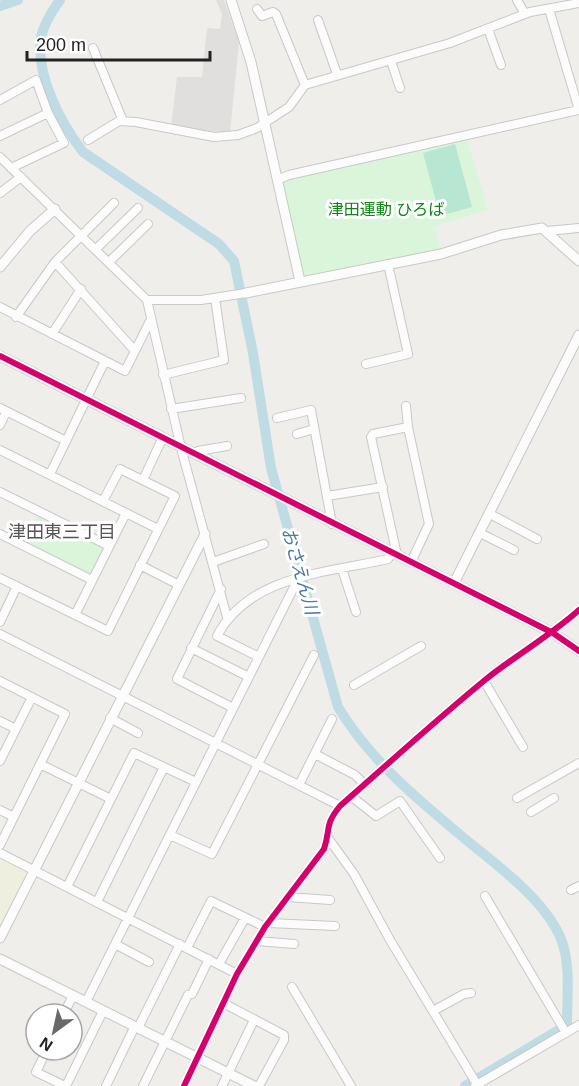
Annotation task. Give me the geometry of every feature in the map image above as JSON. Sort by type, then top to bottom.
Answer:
[{"type":"street","points":[[231,0],[246,43],[300,281]]},
{"type":"street","points":[[517,0],[525,14]]},
{"type":"street","points":[[88,140],[119,121],[214,137],[238,135],[265,123],[289,107],[305,85],[337,74],[391,61],[488,29],[525,14],[579,3]]},
{"type":"street","points":[[257,9],[262,16],[273,12],[276,14],[305,85]]},
{"type":"street","points":[[277,180],[289,175],[579,110],[549,9]]},
{"type":"street","points":[[318,20],[337,74]]},
{"type":"street","points":[[488,29],[501,65]]},
{"type":"street","points":[[93,48],[123,121]]},
{"type":"street","points":[[391,61],[400,88]]},
{"type":"street","points":[[0,99],[36,80],[48,113],[64,143],[11,168]]},
{"type":"street","points":[[0,136],[48,113]]},
{"type":"street","points":[[0,157],[147,300],[171,409],[227,617]]},
{"type":"street","points":[[0,193],[21,177]]},
{"type":"street","points":[[16,317],[55,262],[114,203]]},
{"type":"street","points":[[96,249],[138,208]]},
{"type":"street","points":[[0,267],[30,231],[55,209]]},
{"type":"street","points":[[109,262],[148,224]]},
{"type":"street","points":[[147,300],[215,298],[246,293],[441,254],[512,232],[542,228],[579,261]]},
{"type":"street","points":[[547,231],[579,228]]},
{"type":"street","points":[[55,262],[135,351]]},
{"type":"street","points":[[366,364],[408,354],[388,264]]},
{"type":"street","points":[[52,334],[81,289]]},
{"type":"street","points":[[163,375],[224,360],[215,298]]},
{"type":"street","points":[[0,307],[125,371],[150,321]]},
{"type":"street","points":[[454,583],[579,335]]},
{"type":"street","points":[[0,356],[553,633],[579,651]]},
{"type":"street","points":[[50,474],[105,361]]},
{"type":"street","points":[[171,409],[241,398]]},
{"type":"street","points":[[406,406],[408,427],[429,524],[411,562]]},
{"type":"street","points":[[0,425],[3,410],[66,441]]},
{"type":"street","points":[[277,418],[311,410],[332,524]]},
{"type":"street","points":[[395,554],[373,434],[408,427]]},
{"type":"street","points":[[297,434],[314,429]]},
{"type":"street","points":[[143,480],[162,439]]},
{"type":"street","points":[[195,454],[198,451],[227,446]]},
{"type":"street","points":[[0,450],[158,529]]},
{"type":"street","points":[[0,578],[108,631],[175,495],[120,469],[103,501]]},
{"type":"street","points":[[327,496],[383,487]]},
{"type":"street","points":[[0,492],[109,546]]},
{"type":"street","points":[[75,615],[126,513]]},
{"type":"street","points":[[490,514],[537,539]]},
{"type":"street","points":[[480,533],[514,550]]},
{"type":"street","points":[[0,534],[92,580]]},
{"type":"street","points":[[0,938],[121,695],[205,534]]},
{"type":"street","points":[[213,562],[264,544]]},
{"type":"street","points":[[259,657],[217,636],[227,617],[266,589],[302,578],[388,559],[395,554]]},
{"type":"street","points":[[140,565],[179,585]]},
{"type":"street","points":[[342,569],[356,612]]},
{"type":"street","points":[[86,1002],[233,708],[302,578]]},
{"type":"street","points":[[0,622],[17,586]]},
{"type":"street","points":[[221,589],[177,678],[233,708]]},
{"type":"street","points":[[184,1086],[225,1004],[237,974],[267,925],[324,849],[328,838],[328,821],[340,806],[484,681],[544,635],[553,633],[579,610]]},
{"type":"street","points":[[0,634],[340,806]]},
{"type":"street","points":[[354,685],[421,646]]},
{"type":"street","points":[[191,648],[249,677]]},
{"type":"street","points":[[170,834],[212,854],[314,655]]},
{"type":"street","points":[[0,681],[65,714],[0,844]]},
{"type":"street","points":[[484,681],[524,747]]},
{"type":"street","points":[[0,760],[32,697]]},
{"type":"street","points":[[110,718],[138,733]]},
{"type":"street","points":[[299,785],[332,719]]},
{"type":"street","points":[[0,721],[16,729]]},
{"type":"street","points":[[67,887],[134,753],[196,782]]},
{"type":"street","points":[[315,754],[355,775],[364,784]]},
{"type":"street","points":[[517,798],[579,763]]},
{"type":"street","points":[[40,764],[111,799]]},
{"type":"street","points":[[97,902],[164,767]]},
{"type":"street","points":[[351,796],[375,816],[400,801],[441,858]]},
{"type":"street","points":[[531,812],[554,798]]},
{"type":"street","points":[[0,810],[14,817]]},
{"type":"street","points":[[328,838],[354,874],[477,1086],[579,1025]]},
{"type":"street","points":[[0,853],[237,974]]},
{"type":"street","points":[[571,890],[579,886]]},
{"type":"street","points":[[485,896],[566,1033]]},
{"type":"street","points":[[288,897],[330,900]]},
{"type":"street","points":[[106,1086],[136,1027],[211,901],[245,918],[267,925],[335,926]]},
{"type":"street","points":[[219,964],[245,918]]},
{"type":"street","points":[[257,941],[294,944]]},
{"type":"street","points":[[115,944],[149,962]]},
{"type":"street","points":[[0,959],[254,1086]]},
{"type":"street","points":[[142,1086],[209,959]]},
{"type":"street","points":[[292,987],[351,1086]]},
{"type":"street","points":[[433,1011],[464,994],[471,993]]},
{"type":"street","points":[[70,1002],[73,995]]},
{"type":"street","points":[[225,1004],[284,1035],[259,1086]]},
{"type":"street","points":[[41,1062],[36,1072],[65,1086],[103,1011]]},
{"type":"street","points":[[222,1086],[254,1020]]},
{"type":"green space","name":"津田運動 ひろば","points":[[467,139],[488,210],[435,226],[440,250],[304,277],[281,181]]},
{"type":"green space","points":[[455,144],[472,207],[440,216],[423,153]]},
{"type":"green space","points":[[38,516],[103,549],[89,576],[24,543]]},
{"type":"green space","points":[[0,856],[29,871],[0,928]]},
{"type":"shaded area","points":[[216,0],[224,0],[239,42],[230,133],[171,127],[177,77],[202,77],[207,28],[220,29],[222,14]]},
{"type":"waterway","points":[[0,6],[18,0]]},
{"type":"waterway","name":"おさえん川","points":[[60,0],[44,27],[40,52],[51,98],[66,127],[83,152],[219,244],[234,261],[253,353],[271,468],[338,707],[365,744],[395,778],[505,871],[532,897],[554,924],[561,939],[567,970],[567,1025],[465,1086]]},
{"type":"cycle path","points":[[0,356],[553,633],[579,651]]},
{"type":"cycle path","points":[[184,1086],[237,974],[265,927],[324,849],[330,823],[340,806],[485,680],[579,610]]},
{"type":"district","name":"津田東三丁目","points":[[62,532]]}]
